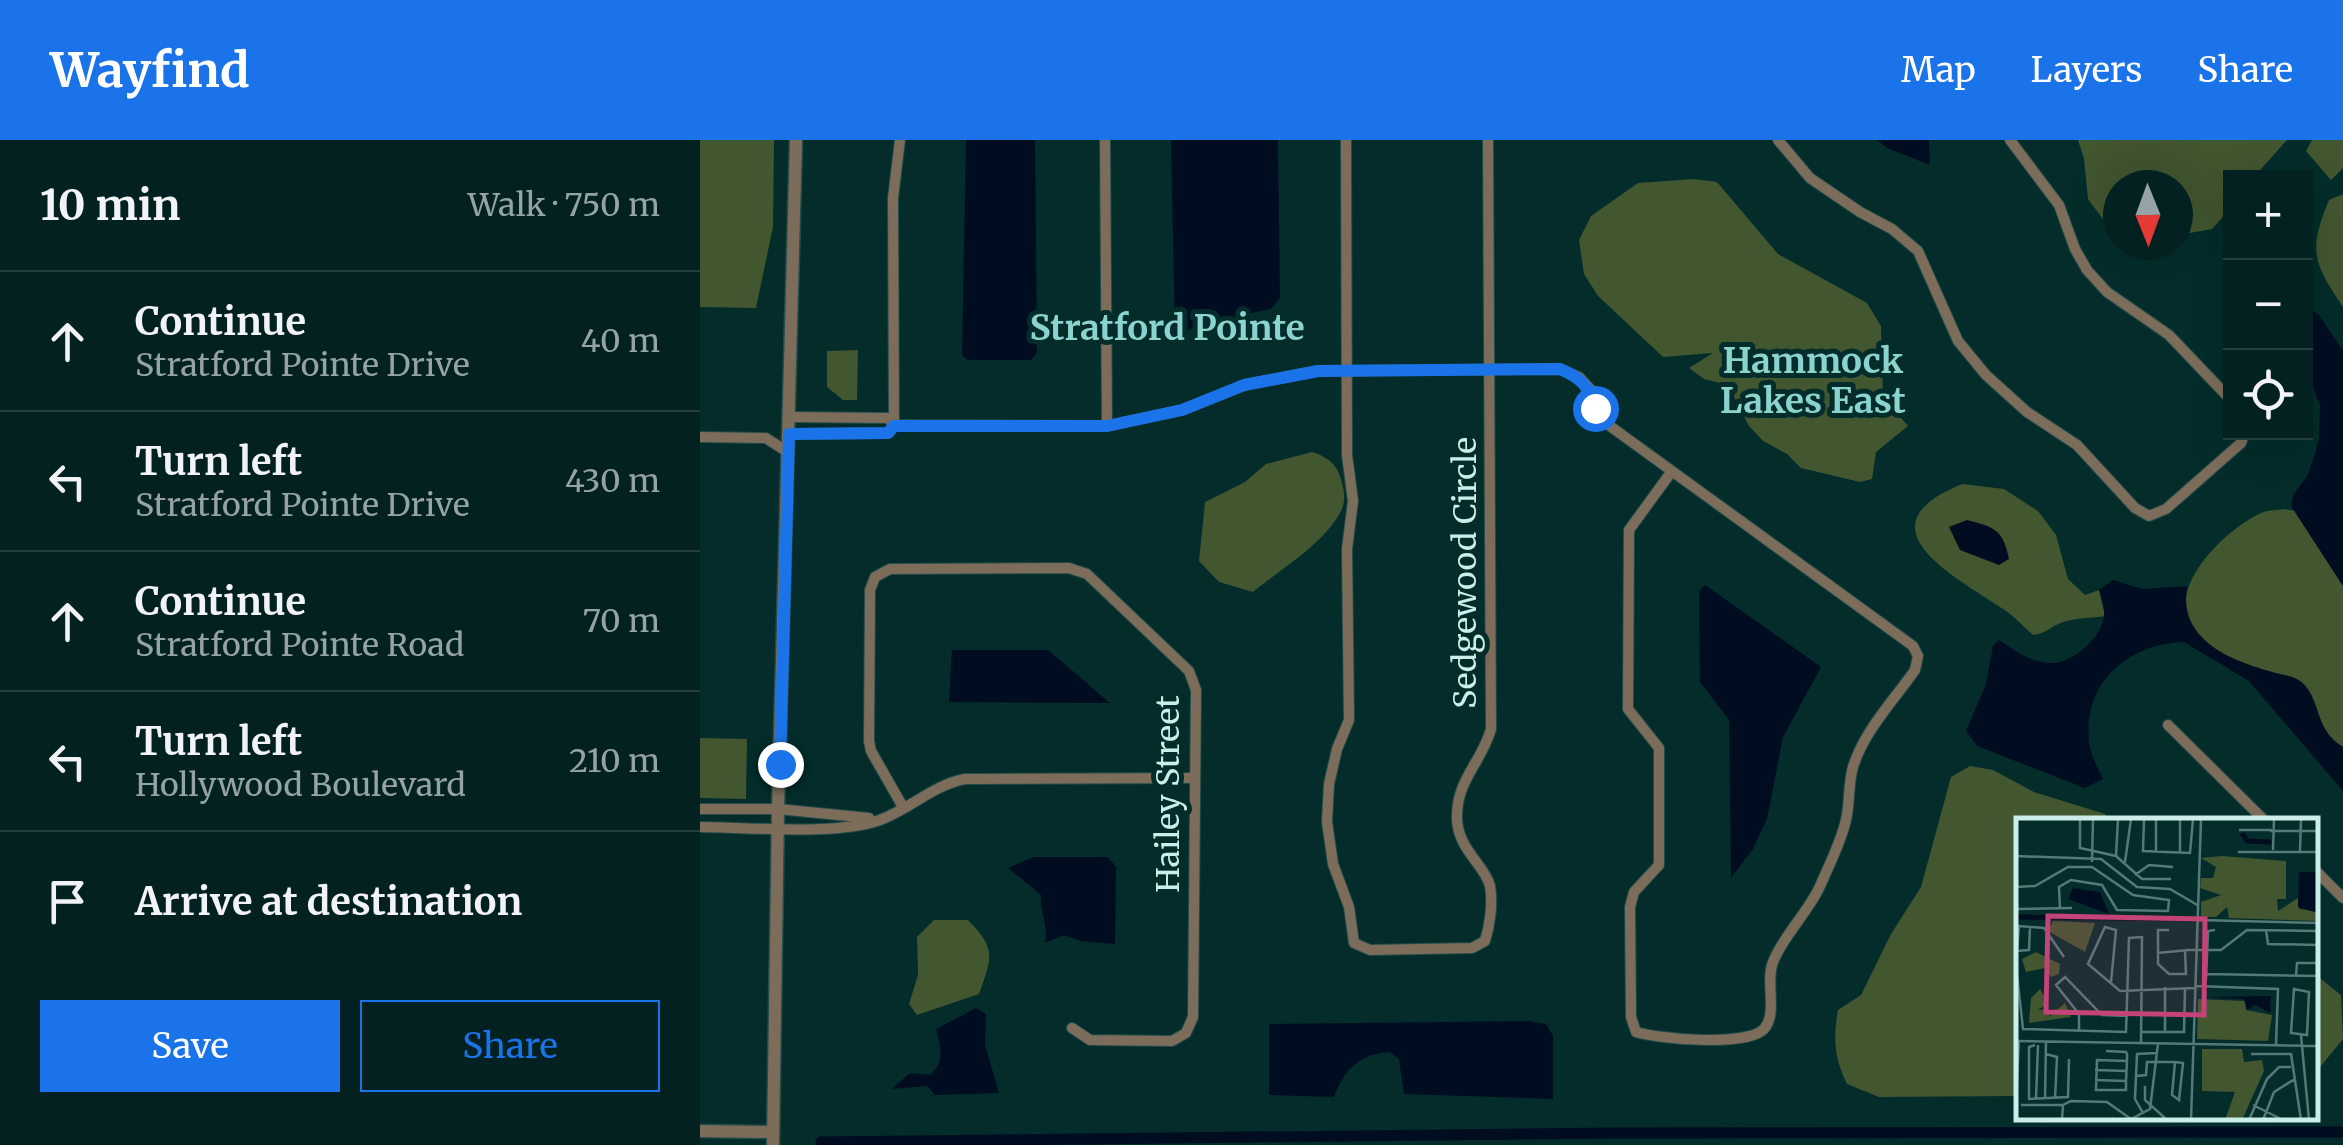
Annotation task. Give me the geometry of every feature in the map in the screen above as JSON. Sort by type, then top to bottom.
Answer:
[{"type":"street","points":[[700,1131],[773,1139],[796,140]]},
{"type":"street","points":[[789,434],[888,433],[894,426],[893,198],[900,140]]},
{"type":"street","points":[[1106,140],[1107,426]]},
{"type":"street","name":"Sedgewood Circle","points":[[1346,140],[1347,455],[1353,501],[1346,550],[1350,720],[1333,767],[1327,822],[1333,864],[1348,907],[1350,932],[1354,943],[1370,950],[1472,948],[1485,941],[1490,927],[1490,883],[1464,845],[1456,820],[1464,777],[1486,748],[1490,729],[1488,140]]},
{"type":"street","points":[[1778,140],[1810,178],[1892,229],[1918,251],[1958,341],[1986,375],[2027,412],[2077,445],[2135,508],[2149,516],[2166,509],[2242,440]]},
{"type":"street","points":[[2010,140],[2058,205],[2087,270],[2107,292],[2169,334],[2223,392]]},
{"type":"street","points":[[894,426],[1107,426],[1182,410],[1244,385],[1279,376],[1348,371],[1560,369],[1579,377],[1590,389],[1604,422],[1672,471],[1913,646],[1918,656],[1915,670],[1862,744],[1852,769],[1847,818],[1838,845],[1816,895],[1772,964],[1768,986],[1770,1014],[1765,1028],[1746,1039],[1653,1037],[1636,1032],[1631,1017],[1630,906],[1634,892],[1658,865],[1659,748],[1628,709],[1629,530],[1672,471]]},
{"type":"street","points":[[790,417],[888,418],[894,426]]},
{"type":"street","points":[[700,438],[766,438],[789,452]]},
{"type":"street","name":"Hailey Street","points":[[903,807],[869,741],[870,590],[874,577],[890,570],[1070,568],[1088,574],[1189,671],[1196,690],[1193,1017],[1186,1033],[1172,1041],[1090,1040],[1072,1028]]},
{"type":"street","points":[[2168,725],[2262,818]]},
{"type":"street","points":[[700,827],[842,827],[880,820],[950,782],[965,779],[1194,778]]},
{"type":"street","points":[[700,808],[778,809],[880,820]]},
{"type":"street","points":[[2318,873],[2343,898]]},
{"type":"green space","points":[[700,140],[774,140],[773,227],[756,308],[700,307]]},
{"type":"green space","points":[[2078,140],[2287,140],[2260,170],[2223,170],[2223,217],[2212,229],[2193,232],[2193,170],[2103,170],[2103,219],[2088,199]]},
{"type":"green space","points":[[2312,140],[2343,140],[2343,168],[2331,180],[2306,151]]},
{"type":"green space","points":[[1694,179],[1717,182],[1778,254],[1867,303],[1881,326],[1883,397],[1908,426],[1876,452],[1872,479],[1860,482],[1801,468],[1787,454],[1763,441],[1749,426],[1728,385],[1704,379],[1689,368],[1713,353],[1663,357],[1598,296],[1584,274],[1579,240],[1591,216],[1638,183]]},
{"type":"green space","points":[[2343,194],[2343,307],[2325,279],[2316,244],[2329,200]]},
{"type":"green space","points":[[858,350],[857,400],[843,400],[827,387],[827,351]]},
{"type":"green space","points":[[1312,452],[1332,463],[1341,481],[1344,504],[1332,525],[1312,546],[1253,592],[1219,582],[1199,561],[1205,502],[1245,482],[1266,464]]},
{"type":"green space","points":[[1962,484],[2004,489],[2038,511],[2056,535],[2068,579],[2085,595],[2099,590],[2105,616],[2068,621],[2033,635],[2007,612],[1941,567],[1925,551],[1916,534],[1917,517],[1931,500]]},
{"type":"green space","points":[[2284,509],[2295,511],[2343,586],[2343,747],[2327,732],[2304,684],[2240,662],[2218,650],[2199,635],[2186,609],[2194,576],[2218,544],[2247,520]]},
{"type":"green space","points":[[700,738],[747,739],[746,799],[700,798]]},
{"type":"green space","points":[[1970,766],[1993,770],[2034,792],[2108,818],[2016,818],[2016,1096],[1879,1097],[1847,1084],[1836,1048],[1838,1010],[1861,995],[1891,934],[1921,887],[1951,777]]},
{"type":"green space","points":[[934,920],[968,920],[988,947],[989,962],[979,994],[917,1015],[909,1004],[918,975],[917,937]]},
{"type":"green space","points":[[2318,977],[2341,995],[2343,1039],[2318,1070]]},
{"type":"water","points":[[966,140],[1035,140],[1037,352],[1031,360],[967,360],[962,355]]},
{"type":"water","points":[[1171,140],[1278,140],[1280,298],[1271,309],[1175,334]]},
{"type":"water","points":[[1877,140],[1929,140],[1930,165],[1887,148]]},
{"type":"water","points":[[2313,311],[2343,351],[2343,586],[2291,506],[2293,495],[2308,475],[2319,440],[2320,405],[2313,388]]},
{"type":"water","points":[[1967,520],[1996,531],[2009,559],[1999,565],[1960,550],[1949,527]]},
{"type":"water","points":[[2113,580],[2142,589],[2187,586],[2186,605],[2191,621],[2211,645],[2241,662],[2300,681],[2309,691],[2327,732],[2343,747],[2343,791],[2249,681],[2184,642],[2144,650],[2127,659],[2101,685],[2089,721],[2089,742],[2103,779],[2085,788],[1977,746],[1966,731],[1986,684],[1993,646],[1999,640],[2042,662],[2067,659],[2085,648],[2099,632],[2104,611],[2099,590]]},
{"type":"water","points":[[1705,585],[1821,667],[1783,737],[1767,819],[1753,849],[1731,878],[1729,720],[1700,682],[1699,591]]},
{"type":"water","points":[[952,650],[1048,650],[1110,703],[949,702]]},
{"type":"water","points":[[1034,857],[1108,857],[1116,867],[1115,944],[1080,941],[1064,935],[1045,943],[1041,895],[1008,868]]},
{"type":"water","points":[[976,1008],[986,1014],[985,1045],[999,1093],[935,1095],[927,1086],[892,1089],[910,1073],[930,1075],[940,1059],[936,1029]]},
{"type":"water","points":[[1269,1024],[1546,1024],[1553,1036],[1553,1099],[1404,1094],[1399,1059],[1390,1052],[1355,1064],[1334,1097],[1269,1095]]},
{"type":"waterway","points":[[821,1142],[1611,1133],[2343,1132]]},
{"type":"district","name":"Stratford Pointe","points":[[1167,328]]},
{"type":"district","name":"Hammock Lakes East","points":[[1813,381]]},
{"type":"route","points":[[780,764],[789,434],[888,433],[894,426],[1107,426],[1182,410],[1244,385],[1318,371],[1560,369],[1579,377],[1590,389],[1595,408]]}]
